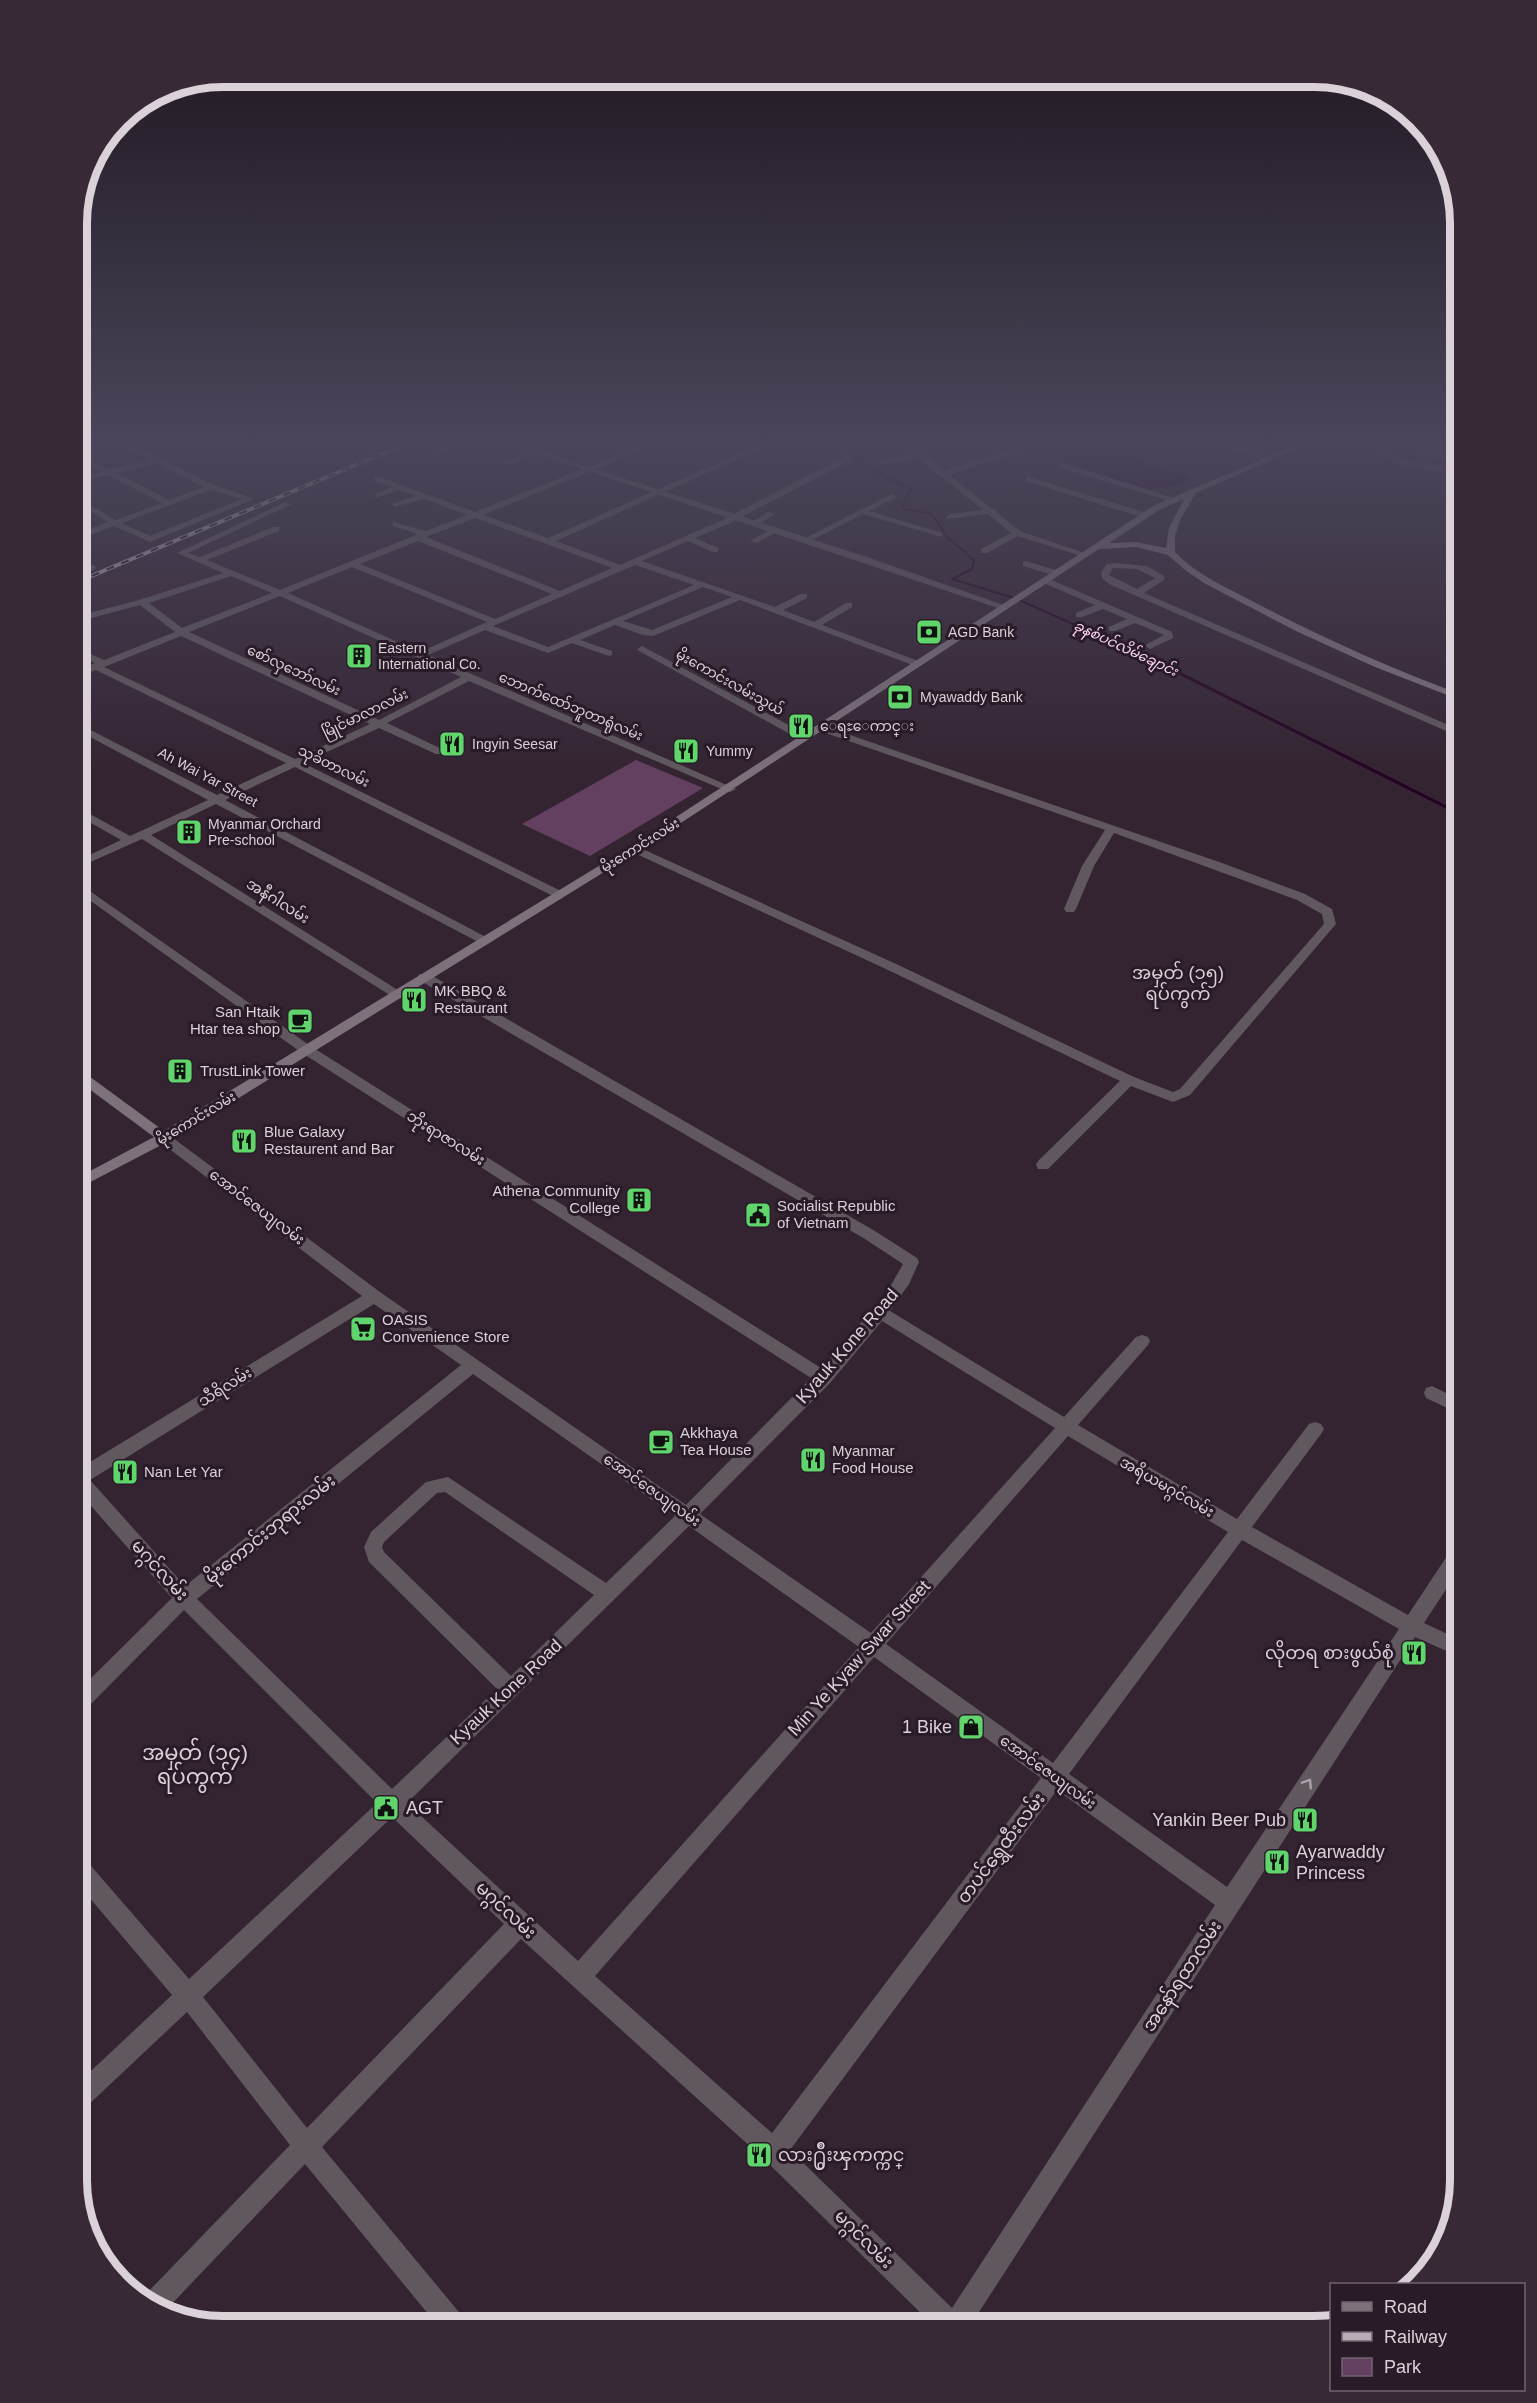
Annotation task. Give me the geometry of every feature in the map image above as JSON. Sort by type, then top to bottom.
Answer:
[{"type":"main road","name":"မိုးကောင်းလမ်း","points":[[87,1179],[164,1137],[730,789],[1088,552]]},
{"type":"main road","points":[[1168,552],[1197,575],[1296,629],[1450,693]]},
{"type":"main road","name":"အောင်ဇေယျလမ်း","points":[[87,1081],[164,1137]]},
{"type":"street","name":"ဘောက်ထော်ဘူတာရုံလမ်း","points":[[183,552],[181,553],[278,592],[730,789]]},
{"type":"street","points":[[201,560],[220,552]]},
{"type":"street","points":[[87,670],[382,552]]},
{"type":"street","points":[[460,552],[560,594]]},
{"type":"street","points":[[579,552],[621,568]]},
{"type":"street","points":[[420,655],[657,552]]},
{"type":"street","points":[[843,552],[1007,605]]},
{"type":"street","points":[[636,562],[776,610],[918,664]]},
{"type":"street","points":[[353,564],[543,649],[554,648],[703,584]]},
{"type":"street","points":[[1026,564],[1056,573]]},
{"type":"street","points":[[1137,593],[1161,578],[1157,573],[1143,568],[1120,564],[1110,566],[1105,572],[1104,576],[1112,582],[1137,593],[1450,728]]},
{"type":"street","points":[[87,566],[92,568]]},
{"type":"street","points":[[87,616],[142,602],[231,573]]},
{"type":"street","points":[[1044,580],[1169,634],[1168,638],[1150,646]]},
{"type":"street","points":[[776,610],[804,596]]},
{"type":"street","points":[[616,622],[646,633],[653,633],[740,597]]},
{"type":"street","name":"စော်လှဘော်လမ်း","points":[[142,602],[181,632],[440,752]]},
{"type":"street","points":[[815,625],[849,606]]},
{"type":"street","points":[[1079,615],[1102,606]]},
{"type":"street","points":[[1112,629],[1134,620]]},
{"type":"street","points":[[572,640],[609,653]]},
{"type":"street","name":"မိုးကောင်းလမ်းသွယ်","points":[[642,649],[805,738]]},
{"type":"street","name":"သုခိတာလမ်း","points":[[87,657],[559,895]]},
{"type":"street","name":"မြိုင်မာလာလမ်း","points":[[87,860],[378,724],[469,677]]},
{"type":"street","points":[[634,849],[890,966],[1129,1080],[1173,1097],[1185,1092],[1330,924],[1328,912],[1318,904],[1112,828],[821,728]]},
{"type":"street","name":"Ah Wai Yar Street","points":[[87,731],[484,941]]},
{"type":"street","points":[[87,816],[129,840]]},
{"type":"street","points":[[1070,909],[1088,866],[1112,828]]},
{"type":"street","name":"အနီဂါလမ်း","points":[[142,834],[396,995]]},
{"type":"street","name":"ဘိုးရာဇာလမ်း","points":[[87,893],[307,1050],[824,1378]]},
{"type":"street","name":"Kyauk Kone Road","points":[[87,2090],[555,1647],[688,1515],[824,1378],[880,1312],[908,1274],[911,1262],[870,1235],[424,977]]},
{"type":"street","points":[[1043,1165],[1129,1080]]},
{"type":"street","name":"အောင်ဇေယျလမ်း","points":[[164,1137],[374,1296],[871,1644],[1230,1902]]},
{"type":"street","name":"သီရိလမ်း","points":[[87,1472],[374,1296]]},
{"type":"street","name":"အရိယမဂ္ဂင်လမ်း","points":[[880,1312],[1065,1427],[1238,1529],[1411,1627],[1450,1644]]},
{"type":"street","name":"Min Ye Kyaw Swar Street","points":[[579,1977],[871,1644],[1142,1341]]},
{"type":"street","name":"မိုးကောင်းဘုရားလမ်း","points":[[87,1694],[184,1598],[473,1365]]},
{"type":"street","points":[[1432,1393],[1450,1402]]},
{"type":"street","name":"တပင်ရွှေထီးလမ်း","points":[[774,2151],[1315,1429]]},
{"type":"street","points":[[510,1688],[376,1556],[373,1547],[377,1537],[432,1487],[448,1484],[607,1594]]},
{"type":"street","name":"မဂ္ဂင်လမ်း","points":[[87,1489],[184,1598],[391,1802],[520,1924],[774,2151],[944,2316]]},
{"type":"street","name":"အနော်ရထာလမ်း","points":[[961,2316],[1450,1569]]},
{"type":"street","points":[[87,1880],[188,1996],[307,2147],[446,2316]]},
{"type":"street","points":[[159,2300],[520,1924]]},
{"type":"green space","points":[[636,760],[703,788],[590,856],[522,824]]},
{"type":"waterway","name":"ခုနစ်ပင်လိမ်ချောင်း","points":[[965,552],[974,560],[972,569],[952,579],[1017,599],[1162,664]]},
{"type":"waterway","name":"ခုနစ်ပင်လိမ်ချောင်း","points":[[1159,663],[1450,809]]},
{"type":"railway","points":[[87,578],[148,552]]},
{"type":"place","name":"AGD Bank","points":[[929,632]]},
{"type":"place","name":"Eastern International Co.","points":[[359,656]]},
{"type":"place","name":"Myawaddy Bank","points":[[900,697]]},
{"type":"place","name":"ေရႊေကာင္း","points":[[801,726]]},
{"type":"place","name":"Ingyin Seesar","points":[[452,744]]},
{"type":"place","name":"Yummy","points":[[686,751]]},
{"type":"place","name":"Myanmar Orchard Pre-school","points":[[189,832]]},
{"type":"place","name":"MK BBQ & Restaurant","points":[[414,1000]]},
{"type":"place","name":"San Htaik Htar tea shop","points":[[300,1021]]},
{"type":"place","name":"TrustLink Tower","points":[[180,1071]]},
{"type":"place","name":"Blue Galaxy Restaurent and Bar","points":[[244,1141]]},
{"type":"place","name":"Athena Community College","points":[[639,1200]]},
{"type":"place","name":"Socialist Republic of Vietnam","points":[[758,1215]]},
{"type":"place","name":"OASIS Convenience Store","points":[[363,1329]]},
{"type":"place","name":"Akkhaya Tea House","points":[[661,1442]]},
{"type":"place","name":"Myanmar Food House","points":[[813,1460]]},
{"type":"place","name":"Nan Let Yar","points":[[125,1472]]},
{"type":"place","name":"လိုတရ စားဖွယ်စုံ","points":[[1414,1653]]},
{"type":"place","name":"1 Bike","points":[[971,1727]]},
{"type":"place","name":"AGT","points":[[386,1808]]},
{"type":"place","name":"Yankin Beer Pub","points":[[1305,1820]]},
{"type":"place","name":"Ayarwaddy Princess","points":[[1277,1862]]},
{"type":"place","name":"လား႐ွိဳးၾကက္ကင္","points":[[759,2155]]},
{"type":"district","name":"အမှတ် (၁၅) ရပ်ကွက်","points":[[1178,983]]},
{"type":"district","name":"အမှတ် (၁၄) ရပ်ကွက်","points":[[195,1765]]}]
